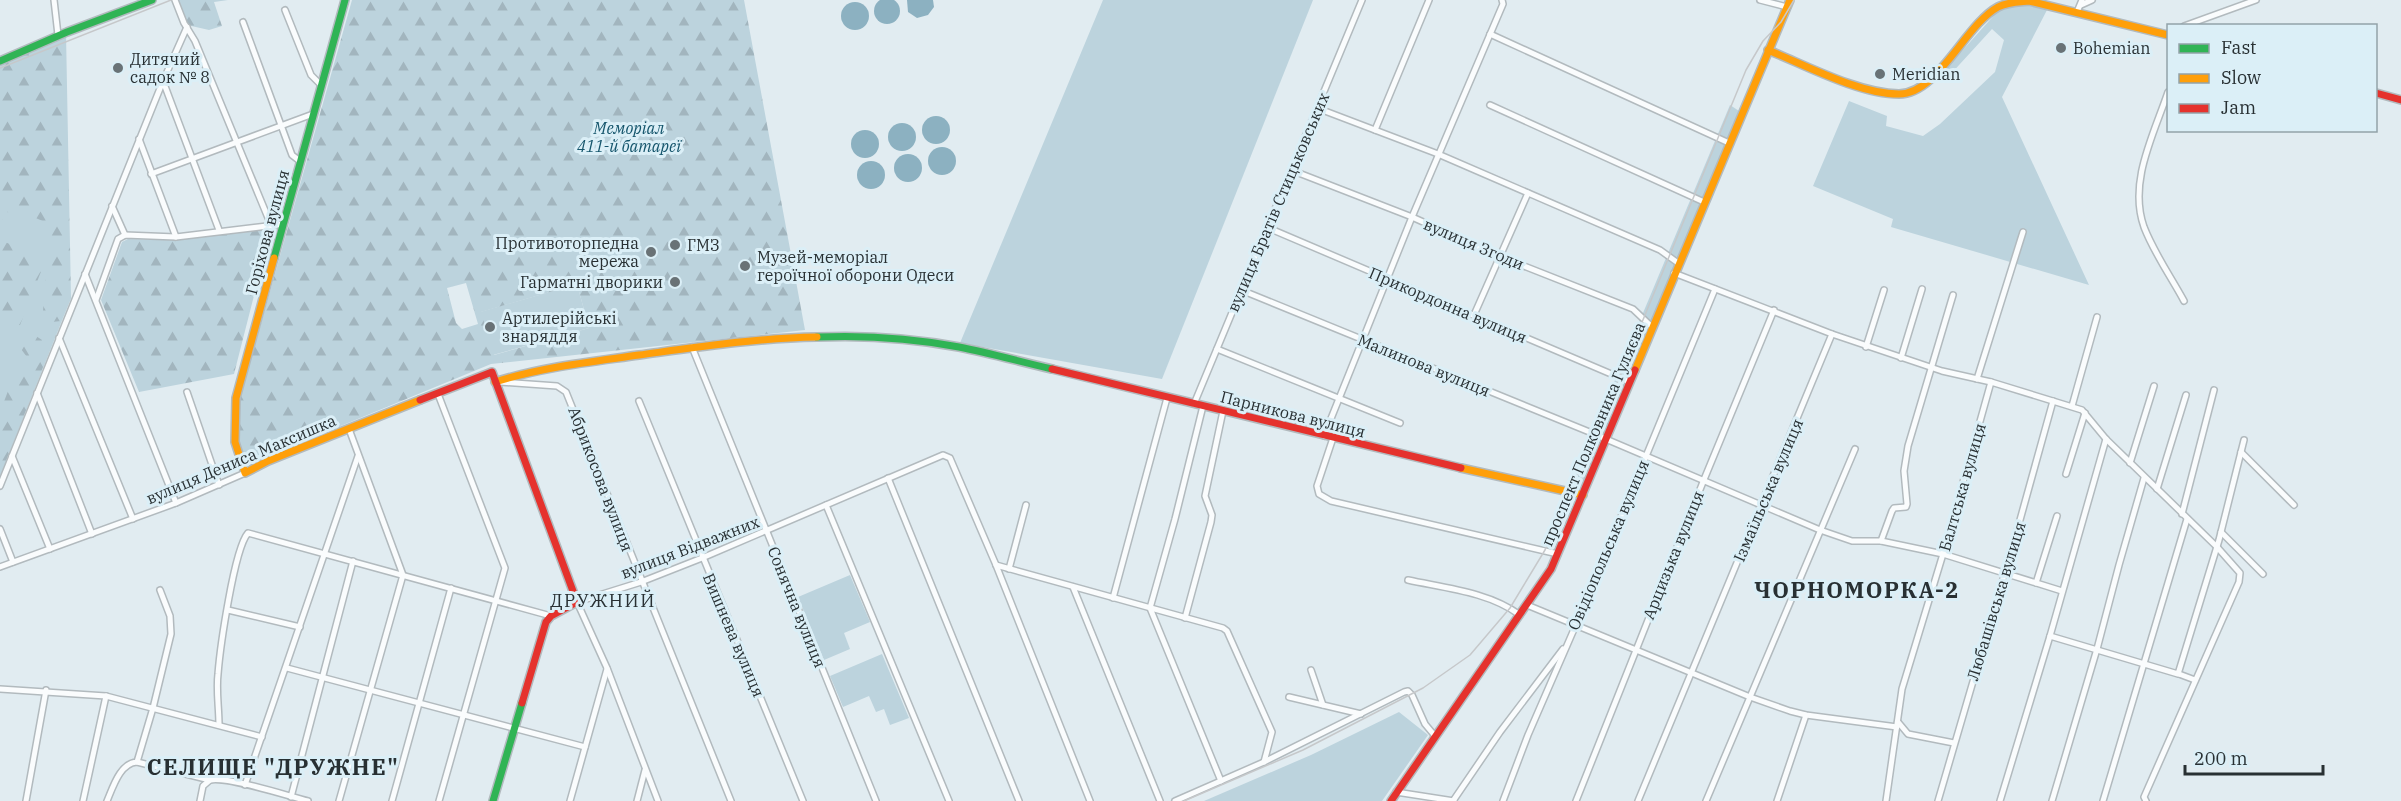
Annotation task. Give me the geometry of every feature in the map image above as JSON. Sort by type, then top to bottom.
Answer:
[{"type":"street","points":[[54,0],[58,35]]},
{"type":"street","points":[[0,61],[58,35],[152,0]]},
{"type":"street","points":[[175,0],[195,41],[271,225]]},
{"type":"street","name":"Горіхова вулиця","points":[[245,472],[235,449],[235,404],[345,0]]},
{"type":"street","name":"вулиця Братів Стицьковських","points":[[1194,404],[1362,0]]},
{"type":"street","points":[[1375,130],[1429,0]]},
{"type":"street","points":[[1324,436],[1438,154],[1503,4],[1502,0]]},
{"type":"street","points":[[1760,0],[1788,3]]},
{"type":"street","points":[[2077,12],[2082,2],[2092,0]]},
{"type":"street","points":[[2190,24],[2256,0]]},
{"type":"street","points":[[1768,50],[1871,91],[1900,94],[1917,89],[1931,78],[1986,16],[1998,7],[2015,2],[2029,1],[2167,35]]},
{"type":"street","name":"проспект Полковника Гуляєва","points":[[1390,801],[1527,605],[1558,554],[1788,3]]},
{"type":"street","points":[[285,10],[311,75],[321,85]]},
{"type":"street","points":[[243,22],[292,155],[301,162]]},
{"type":"street","points":[[0,486],[139,139],[187,27]]},
{"type":"street","points":[[1490,34],[1729,143]]},
{"type":"street","points":[[163,81],[219,230]]},
{"type":"street","points":[[2377,93],[2401,100]]},
{"type":"street","points":[[2167,98],[2141,173],[2138,194],[2145,228],[2184,301]]},
{"type":"street","points":[[1490,105],[1704,202]]},
{"type":"street","points":[[1317,108],[1438,154],[1660,250],[1678,262]]},
{"type":"street","points":[[151,174],[313,114]]},
{"type":"street","points":[[139,139],[176,237]]},
{"type":"street","name":"вулиця Згоди","points":[[1291,170],[1633,309],[1652,327]]},
{"type":"street","points":[[1474,315],[1528,193]]},
{"type":"street","points":[[112,206],[125,235]]},
{"type":"street","points":[[96,301],[118,240],[125,235],[176,237],[219,230],[284,224]]},
{"type":"street","name":"Прикордонна вулиця","points":[[1266,227],[1630,382]]},
{"type":"street","points":[[1977,379],[2023,231]]},
{"type":"street","points":[[1674,273],[1866,347],[2072,406],[2085,413],[2106,439],[2240,573],[2240,580],[2145,796],[2146,801]]},
{"type":"street","points":[[85,274],[176,502]]},
{"type":"street","name":"Овідіопольська вулиця","points":[[1503,801],[1715,289]]},
{"type":"street","points":[[1901,358],[1922,289]]},
{"type":"street","name":"Малинова вулиця","points":[[1241,290],[1820,530],[1852,541],[1881,541],[1943,554],[2062,591]]},
{"type":"street","points":[[1866,347],[1884,290]]},
{"type":"street","points":[[1881,541],[1894,508],[1906,507],[1907,504],[1904,471],[1908,446],[1953,295]]},
{"type":"street","name":"Арцизька вулиця","points":[[1576,801],[1774,310]]},
{"type":"street","points":[[2072,406],[2097,317]]},
{"type":"street","name":"Ізмаїльська вулиця","points":[[1638,801],[1832,334]]},
{"type":"street","name":"Парникова вулиця","points":[[692,347],[804,336],[896,338],[955,346],[1152,392],[1167,398],[1324,436],[1583,495]]},
{"type":"street","points":[[59,338],[133,519]]},
{"type":"street","points":[[658,801],[608,668],[577,602],[495,382],[523,373],[692,347]]},
{"type":"street","name":"Сонячна вулиця","points":[[692,347],[876,801]]},
{"type":"street","points":[[1217,349],[1400,423]]},
{"type":"street","name":"вулиця Дениса Максишка","points":[[0,567],[219,485],[268,461],[492,372],[495,382]]},
{"type":"street","name":"Абрикосова вулиця","points":[[495,382],[564,388],[731,801]]},
{"type":"street","name":"Балтська вулиця","points":[[1886,801],[1902,689],[1991,382]]},
{"type":"street","points":[[2130,463],[2154,386]]},
{"type":"street","points":[[2182,514],[2214,390]]},
{"type":"street","points":[[187,392],[219,485]]},
{"type":"street","points":[[37,393],[92,534]]},
{"type":"street","points":[[438,394],[505,566],[439,801]]},
{"type":"street","points":[[2157,489],[2186,394]]},
{"type":"street","points":[[1113,598],[1167,398]]},
{"type":"street","name":"Вишнева вулиця","points":[[639,401],[803,801]]},
{"type":"street","name":"Любашівська вулиця","points":[[1938,801],[2053,401]]},
{"type":"street","points":[[1203,406],[1150,608],[1221,781]]},
{"type":"street","points":[[1185,618],[1211,522],[1212,515],[1204,496],[1223,411]]},
{"type":"street","points":[[2066,474],[2085,413]]},
{"type":"street","points":[[339,801],[372,692],[403,575],[349,429]]},
{"type":"street","points":[[1333,438],[1317,486],[1319,494],[1331,501],[1558,554]]},
{"type":"street","points":[[2000,801],[2106,439]]},
{"type":"street","points":[[2050,636],[2178,674],[2217,548],[2244,440]]},
{"type":"street","points":[[1706,801],[1855,449]]},
{"type":"street","points":[[2241,452],[2294,505]]},
{"type":"street","points":[[12,456],[50,549]]},
{"type":"street","points":[[245,785],[358,456]]},
{"type":"street","name":"вулиця Відважних","points":[[551,616],[577,602],[641,582],[766,532],[940,456],[950,458],[996,565]]},
{"type":"street","points":[[888,478],[1019,801]]},
{"type":"street","points":[[2052,801],[2144,478]]},
{"type":"street","points":[[826,505],[949,801]]},
{"type":"street","points":[[1009,569],[1026,505]]},
{"type":"street","points":[[2036,583],[2056,516]]},
{"type":"street","points":[[2104,800],[2187,519]]},
{"type":"street","points":[[0,529],[13,562]]},
{"type":"street","points":[[2221,532],[2264,574]]},
{"type":"street","points":[[219,725],[218,675],[236,565],[243,539],[248,533],[551,616],[543,628],[493,801]]},
{"type":"street","points":[[291,797],[353,561]]},
{"type":"street","points":[[996,565],[1218,626],[1227,631],[1272,732],[1264,762]]},
{"type":"street","points":[[996,565],[1090,801]]},
{"type":"street","points":[[1408,580],[1492,600],[1520,615]]},
{"type":"street","points":[[1073,587],[1160,801]]},
{"type":"street","points":[[392,801],[451,588]]},
{"type":"street","points":[[137,762],[153,708],[172,627],[159,590]]},
{"type":"street","points":[[1527,605],[1750,697],[1806,716],[1898,725],[1908,734],[1954,743]]},
{"type":"street","points":[[228,610],[300,627]]},
{"type":"street","points":[[1396,792],[1454,801],[1500,732],[1568,642]]},
{"type":"street","points":[[286,668],[418,705],[585,747]]},
{"type":"street","points":[[570,801],[608,668]]},
{"type":"street","points":[[1311,670],[1323,705]]},
{"type":"street","points":[[2179,674],[2195,680]]},
{"type":"street","points":[[0,689],[46,690],[106,696],[262,737]]},
{"type":"street","points":[[26,801],[46,690]]},
{"type":"street","points":[[1175,801],[1264,762],[1408,691],[1425,724],[1435,736]]},
{"type":"street","points":[[83,801],[106,696]]},
{"type":"street","points":[[1289,697],[1361,714]]},
{"type":"street","points":[[1778,801],[1806,716]]},
{"type":"street","points":[[107,801],[123,769],[137,762],[308,801]]},
{"type":"street","points":[[637,801],[645,768]]},
{"type":"street","points":[[200,801],[204,784],[210,780]]},
{"type":"green space","points":[[177,0],[228,0],[214,2],[222,26],[209,30],[187,25]]},
{"type":"green space","name":"Меморіал 411-й батареї","points":[[352,0],[744,0],[805,330],[491,364],[256,461],[244,460],[239,446],[237,421],[240,398]],"holes":[[[466,283],[478,324],[462,329],[456,323],[447,288]],[[577,284],[589,328],[494,355],[481,312]]]},
{"type":"green space","points":[[1103,0],[1313,0],[1162,379],[960,343]]},
{"type":"green space","points":[[2028,5],[2047,10],[2002,97],[2089,285],[1891,227],[1893,219],[1813,186],[1849,101],[1887,116],[1886,126],[1923,136],[1940,124],[1995,72],[2004,40],[1992,29],[1949,76],[1943,72],[1997,12],[2009,6]]},
{"type":"green space","points":[[66,33],[71,298],[61,321],[42,323],[48,251],[45,222],[24,213],[5,212],[0,226],[0,62]]},
{"type":"green space","points":[[0,79],[71,298],[0,476]]},
{"type":"green space","points":[[1730,105],[1739,111],[1582,492],[1569,490]]},
{"type":"green space","points":[[271,229],[234,374],[139,392],[101,300],[122,242],[128,239],[178,240]]},
{"type":"green space","points":[[0,240],[42,257],[42,269],[20,325],[0,329]]},
{"type":"green space","points":[[577,284],[589,328],[493,355],[480,312]]},
{"type":"green space","points":[[33,334],[42,340],[38,358],[43,367],[0,476],[0,412],[18,365],[30,366],[30,361],[21,349],[27,343],[31,349],[34,346]]},
{"type":"green space","points":[[850,575],[870,622],[844,633],[850,649],[824,660],[798,597]]},
{"type":"green space","points":[[882,654],[909,718],[890,725],[884,709],[876,712],[869,696],[843,707],[830,676]]},
{"type":"green space","points":[[1399,712],[1428,735],[1382,801],[1204,801],[1311,755]]},
{"type":"shaded area","points":[[882,-1],[892,-1],[899,6],[899,16],[892,23],[882,23],[875,16],[875,6]]},
{"type":"shaded area","points":[[907,0],[933,0],[934,7],[928,15],[917,18],[908,12]]},
{"type":"shaded area","points":[[855,2],[865,6],[869,16],[865,26],[855,30],[845,26],[841,16],[845,6]]},
{"type":"shaded area","points":[[936,116],[946,120],[950,130],[946,140],[936,144],[926,140],[922,130],[926,120]]},
{"type":"shaded area","points":[[902,123],[912,127],[916,137],[912,147],[902,151],[892,147],[888,137],[892,127]]},
{"type":"shaded area","points":[[865,130],[875,134],[879,144],[875,154],[865,158],[855,154],[851,144],[855,134]]},
{"type":"shaded area","points":[[942,147],[952,151],[956,161],[952,171],[942,175],[932,171],[928,161],[932,151]]},
{"type":"shaded area","points":[[908,154],[918,158],[922,168],[918,178],[908,182],[898,178],[894,168],[898,158]]},
{"type":"shaded area","points":[[871,161],[881,165],[885,175],[881,185],[871,189],[861,185],[857,175],[861,165]]},
{"type":"tram line","points":[[0,68],[171,0]]},
{"type":"tram line","points":[[1184,801],[1303,750],[1423,688],[1470,655],[1510,608],[1545,550],[1619,378],[1746,70],[1763,41],[1781,22],[1794,0]]},
{"type":"traffic: fast","points":[[0,61],[67,32],[152,0]]},
{"type":"traffic: fast","points":[[274,258],[345,0]]},
{"type":"traffic: fast","points":[[817,337],[852,336],[924,341],[971,349],[1052,369]]},
{"type":"traffic: fast","points":[[493,801],[522,703]]},
{"type":"traffic: slow","points":[[1635,370],[1790,0]]},
{"type":"traffic: slow","points":[[1768,50],[1850,84],[1883,93],[1899,94],[1913,91],[1926,83],[1986,16],[1998,7],[2009,3],[2029,1],[2167,35]]},
{"type":"traffic: slow","points":[[274,258],[236,398],[235,442],[245,473],[268,461],[420,400]]},
{"type":"traffic: slow","points":[[495,382],[548,369],[602,360],[728,343],[817,337]]},
{"type":"traffic: slow","points":[[1461,468],[1583,495]]},
{"type":"traffic: jam","points":[[2377,93],[2401,100]]},
{"type":"traffic: jam","points":[[1052,369],[1461,468]]},
{"type":"traffic: jam","points":[[1391,801],[1551,569],[1635,370]]},
{"type":"traffic: jam","points":[[420,400],[492,372],[577,602],[551,616],[546,622],[522,703]]},
{"type":"place","name":"Bohemian","points":[[2061,48]]},
{"type":"place","name":"Дитячий садок № 8","points":[[118,68]]},
{"type":"place","name":"Meridian","points":[[1880,74]]},
{"type":"place","name":"ГМЗ","points":[[675,245]]},
{"type":"place","name":"Противоторпедна мережа","points":[[651,252]]},
{"type":"place","name":"Музей-меморіал героїчної оборони Одеси","points":[[745,266]]},
{"type":"place","name":"Гарматні дворики","points":[[675,282]]},
{"type":"place","name":"Артилерійські знаряддя","points":[[490,327]]},
{"type":"district","name":"ЧОРНОМОРКА-2","points":[[1857,589]]},
{"type":"district","name":"ДРУЖНИЙ","points":[[603,600]]},
{"type":"district","name":"СЕЛИЩЕ \"ДРУЖНЕ\"","points":[[273,766]]}]
